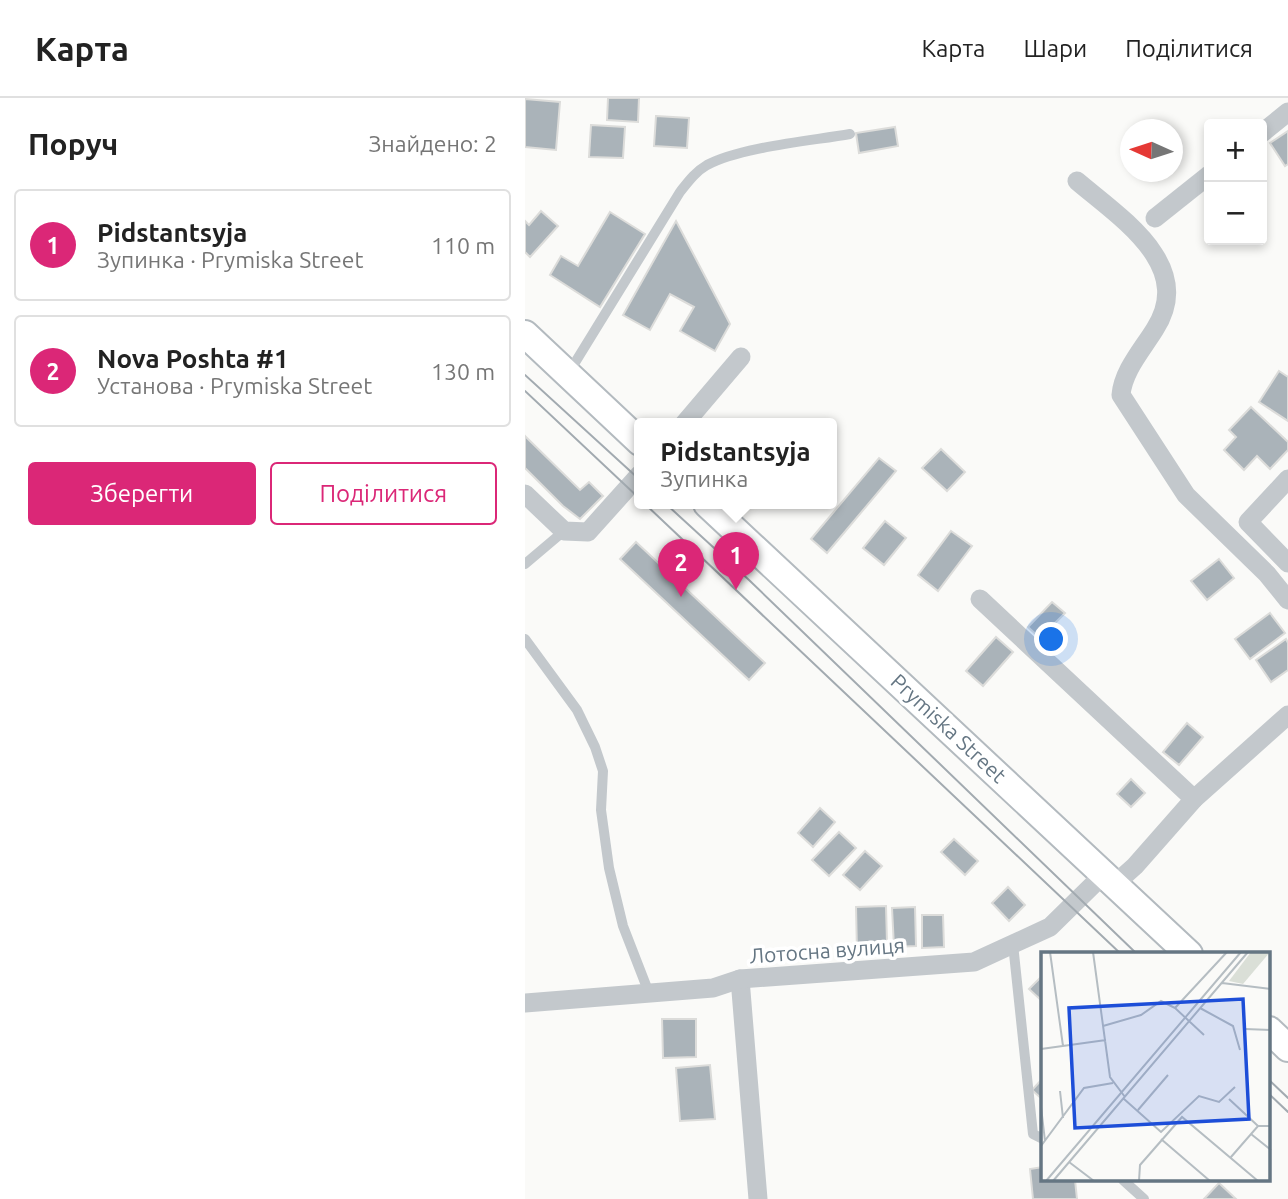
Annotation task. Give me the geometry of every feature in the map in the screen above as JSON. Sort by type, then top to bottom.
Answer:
[{"type":"street","points":[[1267,129],[1288,112]]},
{"type":"street","points":[[1155,218],[1204,179]]},
{"type":"street","points":[[1077,181],[1143,237],[1155,254],[1166,283],[1167,300],[1163,316],[1122,382],[1121,395],[1127,407],[1186,495],[1267,574],[1288,600]]},
{"type":"street","points":[[525,334],[634,436]]},
{"type":"street","points":[[689,418],[741,357]]},
{"type":"street","points":[[1288,479],[1248,522],[1288,563]]},
{"type":"street","points":[[525,494],[564,531],[588,532],[634,481]]},
{"type":"street","name":"Prymiska Street","points":[[712,509],[1187,952]]},
{"type":"street","points":[[981,599],[1194,799]]},
{"type":"street","name":"Лотосна вулиця","points":[[525,1003],[713,988],[740,979],[974,962],[1050,927],[1110,878],[1135,866],[1194,799],[1288,715]]},
{"type":"street","points":[[740,979],[758,1199]]},
{"type":"street","points":[[1271,1032],[1288,1048]]},
{"type":"lane","points":[[567,375],[680,192],[695,173],[707,165],[736,155],[850,134]]},
{"type":"lane","points":[[525,564],[564,531]]},
{"type":"lane","points":[[525,639],[577,710],[595,747],[603,771],[601,810],[609,869],[623,926],[649,993]]},
{"type":"lane","points":[[1013,944],[1033,1134],[1041,1138]]},
{"type":"lane","points":[[1125,1182],[1144,1199]]},
{"type":"building","points":[[608,98],[639,98],[638,122],[607,120]]},
{"type":"building","points":[[525,99],[560,102],[556,150],[525,147]]},
{"type":"building","points":[[656,116],[689,118],[687,148],[654,146]]},
{"type":"building","points":[[591,125],[625,127],[623,158],[589,157]]},
{"type":"building","points":[[895,127],[898,146],[859,153],[856,133]]},
{"type":"building","points":[[1288,131],[1288,164],[1285,166],[1270,143]]},
{"type":"building","points":[[541,211],[558,226],[530,257],[525,252],[525,221],[529,225]]},
{"type":"building","points":[[610,212],[645,234],[600,307],[550,275],[561,256],[578,266]]},
{"type":"building","points":[[676,221],[730,324],[715,351],[680,331],[694,307],[670,294],[650,330],[623,315]]},
{"type":"building","points":[[1279,371],[1288,377],[1288,421],[1259,402]]},
{"type":"building","points":[[1251,407],[1288,442],[1288,450],[1270,469],[1257,456],[1244,470],[1224,450],[1236,437],[1229,430]]},
{"type":"building","points":[[525,436],[580,490],[589,482],[603,496],[580,519],[525,468]]},
{"type":"building","points":[[941,449],[965,472],[947,491],[922,468]]},
{"type":"building","points":[[879,458],[896,471],[827,553],[811,539]]},
{"type":"building","points":[[885,521],[906,538],[884,565],[863,548]]},
{"type":"building","points":[[951,531],[972,546],[938,591],[918,575]]},
{"type":"building","points":[[636,542],[765,663],[749,680],[620,559]]},
{"type":"building","points":[[1219,559],[1234,578],[1207,600],[1191,581]]},
{"type":"building","points":[[1052,602],[1065,613],[1040,638],[1028,627]]},
{"type":"building","points":[[1270,613],[1285,633],[1250,659],[1235,639]]},
{"type":"building","points":[[996,637],[1013,652],[983,686],[966,671]]},
{"type":"building","points":[[1286,639],[1288,670],[1271,682],[1256,660]]},
{"type":"building","points":[[1187,723],[1203,737],[1179,765],[1163,752]]},
{"type":"building","points":[[1131,779],[1145,793],[1131,807],[1117,794]]},
{"type":"building","points":[[820,808],[835,822],[813,847],[798,833]]},
{"type":"building","points":[[839,832],[856,848],[829,876],[812,860]]},
{"type":"building","points":[[954,839],[978,861],[965,875],[941,852]]},
{"type":"building","points":[[865,851],[882,866],[860,890],[843,875]]},
{"type":"building","points":[[1008,887],[1025,905],[1009,921],[992,903]]},
{"type":"building","points":[[886,906],[887,943],[878,943],[878,951],[857,952],[856,907]]},
{"type":"building","points":[[915,907],[916,946],[894,947],[892,908]]},
{"type":"building","points":[[922,915],[943,915],[944,947],[922,948]]},
{"type":"building","points":[[1041,977],[1041,1000],[1029,989]]},
{"type":"building","points":[[662,1019],[696,1019],[696,1057],[663,1058]]},
{"type":"building","points":[[710,1065],[715,1119],[680,1121],[676,1068]]},
{"type":"building","points":[[1041,1080],[1041,1098],[1032,1090]]},
{"type":"building","points":[[1041,1167],[1041,1182],[1075,1182],[1077,1199],[1033,1199],[1030,1169]]},
{"type":"building","points":[[1219,1183],[1236,1199],[1204,1199]]},
{"type":"tram line","points":[[525,375],[634,475]]},
{"type":"tram line","points":[[525,391],[634,493]]},
{"type":"tram line","points":[[650,509],[1119,952]]},
{"type":"tram line","points":[[671,509],[749,580],[1135,952]]},
{"type":"tram line","points":[[1271,1082],[1288,1098]]},
{"type":"tram line","points":[[1271,1096],[1288,1112]]},
{"type":"place","name":"Pidstantsyja","points":[[736,590]]},
{"type":"place","name":"Nova Poshta #1","points":[[681,597]]}]
